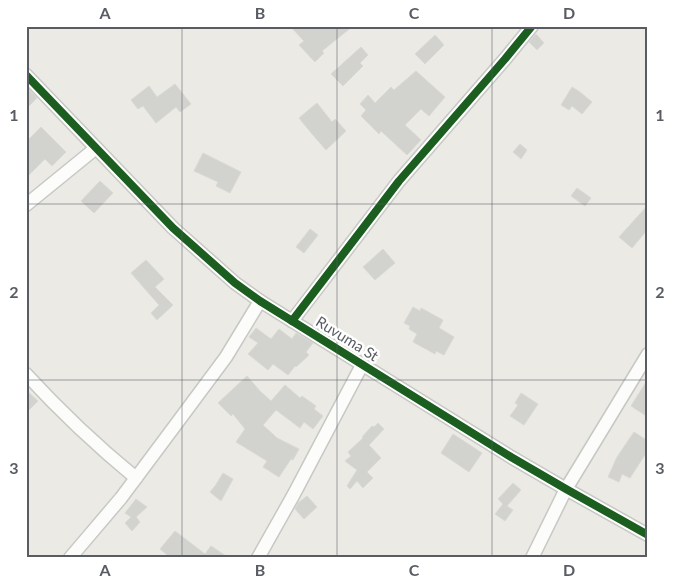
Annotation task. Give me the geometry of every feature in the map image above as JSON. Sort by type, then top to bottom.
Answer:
[{"type":"street","points":[[292,321],[400,181],[506,59],[532,26]]},
{"type":"street","name":"Ruvuma St","points":[[26,75],[173,228],[235,283],[260,301],[362,365],[566,489],[648,535]]},
{"type":"street","points":[[26,205],[96,148]]},
{"type":"street","points":[[70,558],[136,478],[226,357],[260,301]]},
{"type":"street","points":[[532,558],[566,489],[648,354]]},
{"type":"street","points":[[258,558],[362,365]]},
{"type":"street","points":[[26,374],[50,400],[136,478]]},
{"type":"building","points":[[290,26],[353,26],[322,51],[324,53],[315,62],[299,45],[304,41]]},
{"type":"building","points":[[536,34],[544,43],[537,50],[529,42]]},
{"type":"building","points":[[435,35],[444,45],[425,64],[415,54]]},
{"type":"building","points":[[361,47],[368,55],[360,63],[363,66],[343,86],[331,74]]},
{"type":"building","points":[[416,71],[445,97],[429,116],[421,109],[405,125],[421,140],[407,155],[381,131],[379,134],[361,116],[366,110],[360,104],[368,95],[375,103],[391,87],[394,90]]},
{"type":"building","points":[[175,84],[191,104],[180,112],[176,107],[156,123],[143,106],[138,109],[131,100],[149,86],[157,97]]},
{"type":"building","points":[[26,87],[37,98],[26,109]]},
{"type":"building","points":[[572,87],[592,102],[582,114],[572,106],[569,110],[561,105]]},
{"type":"building","points":[[317,103],[332,122],[335,119],[346,131],[326,150],[299,118]]},
{"type":"building","points":[[41,127],[66,152],[52,166],[45,159],[26,178],[26,142]]},
{"type":"building","points":[[520,144],[527,150],[521,159],[513,152]]},
{"type":"building","points":[[203,153],[241,172],[230,193],[216,186],[218,182],[194,171]]},
{"type":"building","points":[[100,181],[113,193],[94,213],[81,201]]},
{"type":"building","points":[[577,188],[591,198],[585,206],[571,196]]},
{"type":"building","points":[[648,205],[648,229],[632,248],[619,237]]},
{"type":"building","points":[[310,229],[318,235],[304,253],[296,247]]},
{"type":"building","points":[[383,249],[395,263],[375,280],[363,267]]},
{"type":"building","points":[[146,260],[164,279],[155,287],[173,305],[157,320],[151,313],[159,305],[131,273]]},
{"type":"building","points":[[413,307],[420,311],[421,308],[443,320],[439,328],[454,337],[444,355],[436,351],[435,354],[413,342],[417,334],[409,329],[410,326],[404,323]]},
{"type":"building","points":[[256,328],[271,339],[279,329],[292,339],[296,333],[313,343],[306,352],[309,355],[295,366],[288,375],[273,364],[268,370],[248,354],[258,343],[249,337]]},
{"type":"building","points":[[247,376],[271,401],[285,385],[300,398],[302,396],[316,406],[314,409],[323,416],[313,429],[304,422],[300,428],[276,410],[263,425],[277,438],[299,449],[293,460],[291,459],[279,477],[263,467],[267,461],[236,442],[245,429],[233,414],[231,416],[218,403]]},
{"type":"building","points":[[648,379],[648,417],[631,406]]},
{"type":"building","points":[[26,390],[38,401],[26,413]]},
{"type":"building","points":[[521,393],[538,404],[524,425],[510,416],[518,405],[515,403]]},
{"type":"building","points":[[378,423],[384,429],[369,445],[381,458],[367,472],[373,478],[363,488],[357,481],[350,489],[347,486],[357,470],[345,461],[351,456],[348,452],[363,438],[372,426],[374,427]]},
{"type":"building","points":[[634,432],[648,441],[648,450],[630,478],[622,474],[619,482],[608,477],[617,457]]},
{"type":"building","points":[[453,434],[482,453],[469,472],[441,453]]},
{"type":"building","points":[[223,473],[233,479],[221,501],[210,492]]},
{"type":"building","points":[[513,483],[521,490],[507,506],[513,510],[505,521],[495,514],[503,504],[498,499]]},
{"type":"building","points":[[307,496],[317,507],[304,519],[295,509],[298,503]]},
{"type":"building","points":[[136,499],[147,507],[136,517],[140,522],[132,531],[125,523],[131,517],[125,513]]},
{"type":"building","points":[[175,531],[205,554],[211,546],[229,558],[171,558],[160,549]]},
{"type":"cycle path","points":[[292,321],[399,181],[532,26]]},
{"type":"cycle path","points":[[26,75],[173,228],[235,283],[260,301],[511,457],[648,535]]}]
